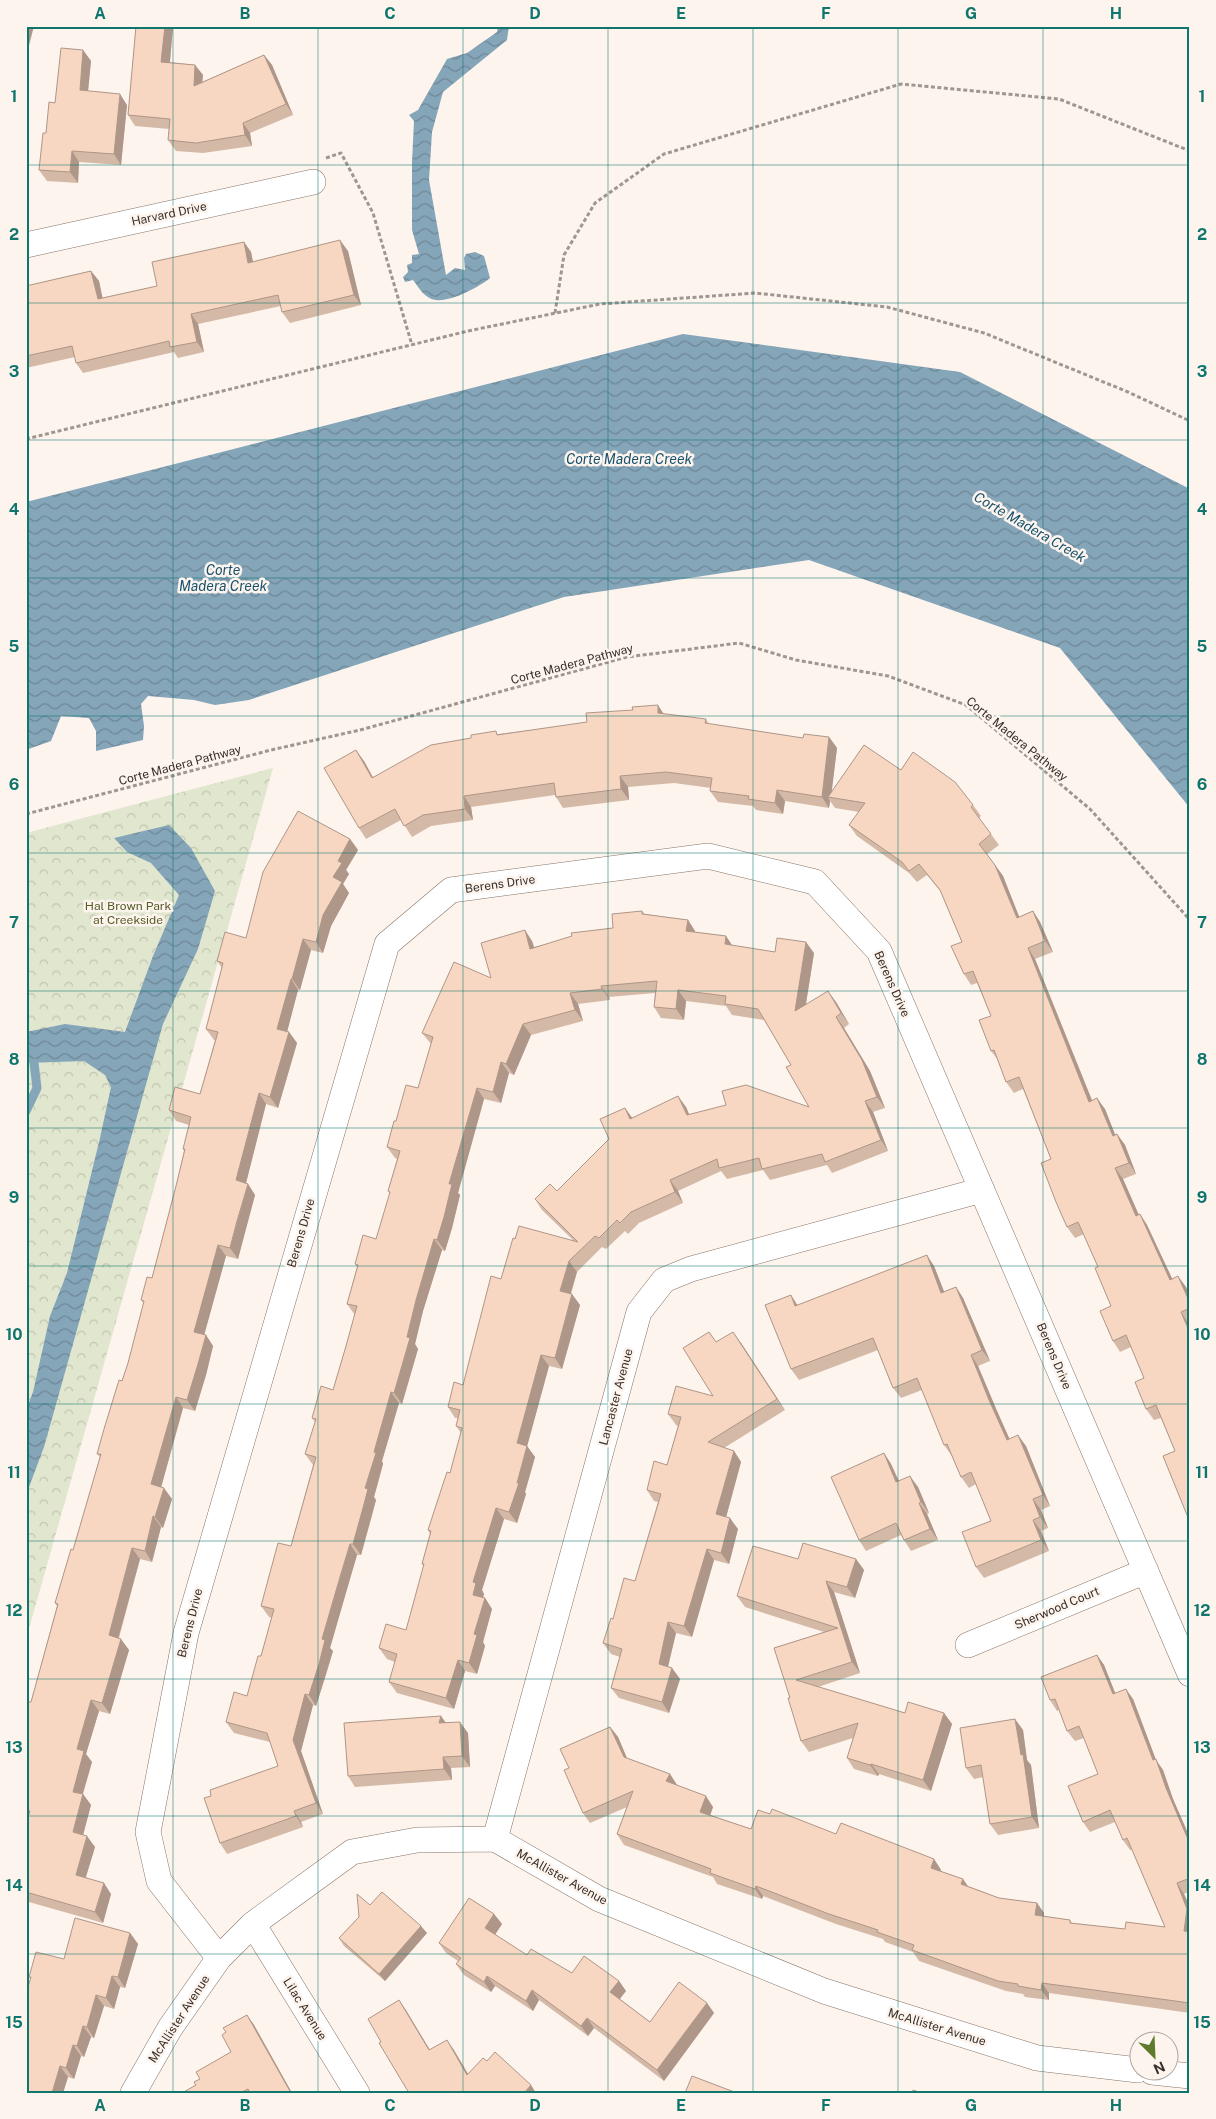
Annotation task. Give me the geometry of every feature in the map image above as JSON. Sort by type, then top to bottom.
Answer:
[{"type":"street","name":"Harvard Drive","points":[[26,246],[313,182]]},
{"type":"street","name":"Berens Drive","points":[[219,1958],[158,1881],[148,1832],[186,1633],[387,944],[451,890],[708,856],[815,882],[879,950],[1190,1674]]},
{"type":"street","name":"Lancaster Avenue","points":[[496,1839],[639,1312],[664,1280],[691,1269],[982,1190]]},
{"type":"street","name":"Sherwood Court","points":[[968,1645],[1146,1571]]},
{"type":"street","name":"McAllister Avenue","points":[[133,2093],[170,2028],[219,1958],[253,1924],[352,1852],[417,1840],[496,1839],[599,1899],[824,1992],[1037,2058],[1128,2069]]},
{"type":"street","name":"Lilac Avenue","points":[[253,1924],[357,2093]]},
{"type":"path","points":[[555,313],[564,255],[595,203],[664,154],[901,84],[1059,99],[1190,152]]},
{"type":"path","points":[[313,182],[326,158],[341,153],[373,213],[412,345]]},
{"type":"path","points":[[26,439],[412,345],[600,304],[755,294],[887,307],[984,333],[1128,392],[1190,420]]},
{"type":"path","name":"Corte Madera Pathway","points":[[26,814],[261,753],[360,730],[628,657],[739,643],[796,660],[888,676],[966,705],[1090,809],[1190,920]]},
{"type":"green space","name":"Hal Brown Park at Creekside","points":[[273,768],[26,1639],[26,833]]},
{"type":"water","points":[[498,26],[509,26],[507,40],[443,92],[432,132],[429,180],[446,275],[455,268],[465,270],[464,258],[466,254],[475,252],[484,256],[490,278],[479,286],[457,296],[436,300],[429,298],[423,293],[413,280],[405,282],[403,277],[408,272],[407,265],[412,263],[412,255],[419,254],[412,230],[414,121],[409,115],[418,110],[447,59],[467,53],[497,32]]},
{"type":"water","name":"Corte Madera Creek","points":[[683,334],[960,372],[1190,489],[1190,808],[1060,648],[809,560],[564,597],[249,700],[215,705],[194,700],[148,696],[141,704],[144,726],[143,740],[96,751],[96,731],[89,718],[61,716],[51,741],[26,750],[26,502]]},
{"type":"water","points":[[169,825],[191,848],[215,891],[198,949],[163,1024],[44,1447],[26,1495],[26,1410],[33,1392],[50,1316],[67,1273],[111,1087],[105,1075],[84,1061],[26,1063],[26,1032],[65,1024],[125,1032],[153,956],[179,895],[151,863],[127,852],[114,838]]},
{"type":"building","points":[[136,26],[165,26],[161,62],[195,65],[194,86],[264,55],[286,104],[243,123],[245,135],[196,143],[168,140],[170,119],[128,115]]},
{"type":"building","points":[[61,48],[83,50],[80,90],[120,94],[114,154],[72,151],[70,172],[39,170],[43,133],[46,133],[49,102],[55,103]]},
{"type":"building","points":[[340,240],[354,295],[282,312],[278,295],[191,314],[197,342],[170,347],[169,341],[76,363],[72,346],[26,356],[26,286],[91,271],[98,299],[157,286],[152,262],[244,242],[248,263]]},
{"type":"building","points":[[658,705],[658,713],[706,719],[705,723],[803,738],[804,734],[829,737],[822,797],[777,790],[775,803],[748,799],[749,796],[710,791],[712,778],[666,772],[620,776],[621,789],[556,797],[554,783],[464,796],[465,809],[423,815],[404,826],[395,809],[359,828],[324,768],[356,750],[372,778],[431,745],[471,738],[471,735],[496,731],[497,735],[587,722],[586,713],[633,710],[632,707]]},
{"type":"building","points":[[864,745],[901,770],[913,752],[955,782],[973,805],[971,807],[991,834],[979,844],[995,865],[1017,918],[1033,911],[1045,941],[1028,948],[1089,1102],[1097,1098],[1113,1136],[1117,1134],[1129,1163],[1115,1168],[1136,1216],[1140,1214],[1170,1280],[1178,1276],[1190,1303],[1190,1308],[1181,1312],[1190,1333],[1189,1520],[1163,1456],[1175,1451],[1156,1405],[1146,1409],[1135,1382],[1144,1378],[1126,1335],[1113,1341],[1100,1311],[1111,1306],[1095,1268],[1098,1267],[1078,1222],[1067,1227],[1056,1202],[1041,1163],[1051,1159],[1019,1077],[1006,1082],[994,1050],[991,1051],[979,1020],[991,1016],[973,971],[964,974],[951,946],[962,942],[940,890],[919,864],[909,871],[902,862],[849,825],[865,803],[828,797]]},
{"type":"building","points":[[298,811],[350,839],[338,861],[342,863],[333,877],[342,882],[323,915],[316,942],[303,939],[291,979],[277,1029],[289,1032],[270,1097],[259,1093],[236,1180],[248,1184],[230,1248],[218,1245],[194,1332],[206,1335],[198,1364],[187,1400],[176,1397],[151,1484],[164,1488],[155,1517],[153,1516],[145,1551],[132,1548],[109,1635],[121,1639],[102,1703],[91,1700],[77,1749],[84,1751],[73,1792],[83,1794],[73,1832],[87,1836],[76,1875],[104,1883],[95,1912],[26,1892],[26,1824],[30,1811],[26,1810],[26,1708],[28,1702],[31,1702],[58,1604],[55,1603],[71,1549],[73,1550],[101,1454],[97,1454],[104,1429],[119,1380],[122,1381],[128,1363],[144,1301],[141,1300],[147,1277],[152,1278],[185,1149],[183,1149],[191,1117],[169,1110],[175,1087],[200,1094],[218,1032],[206,1029],[223,963],[217,961],[225,932],[246,938],[263,872]]},
{"type":"building","points":[[642,911],[642,914],[688,920],[686,931],[726,936],[725,944],[775,952],[777,938],[806,942],[795,1011],[828,991],[841,1013],[836,1017],[862,1060],[877,1097],[865,1101],[881,1140],[825,1162],[822,1154],[762,1169],[759,1158],[719,1168],[717,1159],[670,1180],[675,1192],[631,1212],[620,1223],[617,1220],[599,1238],[595,1236],[569,1261],[560,1291],[572,1294],[555,1358],[541,1355],[517,1443],[527,1446],[517,1483],[519,1483],[509,1512],[496,1508],[473,1582],[476,1583],[473,1595],[485,1598],[474,1634],[477,1635],[469,1663],[458,1660],[446,1698],[389,1682],[397,1654],[379,1648],[386,1624],[406,1630],[424,1564],[422,1564],[431,1531],[428,1530],[447,1472],[450,1473],[462,1428],[456,1426],[460,1410],[448,1407],[454,1382],[463,1385],[491,1276],[501,1279],[513,1238],[515,1239],[519,1226],[578,1242],[535,1199],[550,1184],[557,1191],[609,1139],[600,1119],[625,1108],[630,1119],[678,1096],[687,1115],[726,1105],[722,1091],[746,1085],[809,1107],[786,1067],[791,1065],[758,1009],[725,1004],[726,996],[678,990],[676,1009],[654,1007],[657,981],[601,986],[602,989],[570,993],[575,1010],[523,1024],[506,1064],[501,1062],[493,1092],[477,1088],[449,1184],[452,1184],[444,1217],[437,1240],[434,1239],[416,1300],[407,1337],[410,1338],[394,1393],[391,1392],[374,1452],[376,1453],[365,1488],[368,1489],[353,1544],[350,1544],[322,1639],[325,1640],[319,1664],[309,1695],[305,1694],[293,1740],[316,1803],[294,1811],[296,1816],[220,1843],[204,1798],[211,1796],[210,1790],[278,1766],[267,1733],[226,1722],[234,1692],[247,1696],[258,1656],[261,1656],[274,1609],[261,1606],[278,1543],[291,1546],[316,1457],[305,1454],[316,1419],[312,1418],[321,1386],[333,1390],[346,1346],[357,1306],[347,1304],[358,1265],[355,1264],[363,1235],[376,1239],[390,1192],[388,1191],[400,1151],[387,1147],[394,1121],[396,1121],[406,1085],[418,1088],[433,1037],[422,1033],[454,962],[491,978],[481,943],[525,930],[530,949],[572,936],[571,933],[613,928],[612,914]]},
{"type":"building","points":[[927,1255],[941,1293],[956,1287],[982,1350],[971,1355],[989,1400],[1007,1440],[1018,1435],[1043,1495],[1033,1499],[1040,1517],[1033,1520],[1041,1540],[976,1567],[962,1532],[991,1521],[971,1472],[961,1477],[947,1444],[944,1445],[917,1378],[893,1388],[873,1338],[791,1369],[765,1305],[791,1295],[795,1306]]},
{"type":"building","points":[[709,1332],[716,1342],[733,1332],[777,1399],[708,1442],[734,1451],[716,1514],[730,1518],[721,1553],[707,1549],[684,1626],[668,1622],[659,1664],[672,1668],[662,1702],[611,1688],[622,1649],[603,1643],[611,1618],[613,1619],[624,1578],[635,1581],[661,1494],[647,1490],[654,1461],[667,1465],[681,1417],[668,1414],[676,1386],[713,1396],[683,1348]]},
{"type":"building","points":[[884,1453],[896,1482],[910,1476],[930,1529],[904,1540],[896,1523],[859,1540],[831,1477]]},
{"type":"building","points":[[803,1543],[856,1559],[847,1587],[826,1581],[852,1662],[796,1680],[905,1713],[908,1702],[944,1713],[923,1780],[847,1758],[858,1723],[801,1741],[774,1648],[838,1628],[737,1596],[753,1546],[798,1559]]},
{"type":"building","points":[[1097,1655],[1113,1694],[1126,1689],[1153,1760],[1156,1759],[1190,1844],[1190,1878],[1177,1883],[1187,1909],[1184,1931],[1190,1932],[1190,2003],[1042,1983],[1041,1990],[1018,1986],[1018,1984],[998,1981],[912,1950],[914,1945],[877,1932],[878,1930],[829,1914],[756,1886],[755,1889],[710,1873],[711,1869],[617,1834],[633,1791],[583,1813],[564,1770],[569,1768],[560,1749],[610,1727],[624,1757],[670,1774],[666,1781],[706,1796],[700,1812],[751,1829],[758,1810],[770,1814],[772,1809],[836,1834],[841,1823],[934,1859],[931,1868],[963,1879],[961,1884],[999,1898],[1037,1903],[1035,1915],[1070,1920],[1070,1923],[1125,1929],[1126,1922],[1165,1927],[1127,1838],[1123,1840],[1110,1810],[1083,1822],[1068,1786],[1098,1774],[1079,1726],[1067,1731],[1055,1699],[1050,1700],[1041,1677]]},
{"type":"building","points":[[441,1716],[439,1723],[460,1722],[462,1756],[443,1757],[444,1769],[348,1776],[344,1723]]},
{"type":"building","points":[[1015,1719],[1021,1755],[1023,1754],[1032,1817],[990,1824],[981,1765],[966,1768],[960,1728]]},
{"type":"building","points":[[382,1892],[421,1926],[379,1974],[339,1938],[359,1917],[357,1894],[370,1905]]},
{"type":"building","points":[[469,1898],[494,1914],[485,1928],[527,1955],[531,1949],[572,1973],[584,1956],[619,1981],[610,1992],[650,2022],[679,1982],[707,2003],[657,2070],[587,2018],[581,2026],[532,1990],[526,2001],[487,1976],[484,1982],[456,1964],[461,1958],[439,1943]]},
{"type":"building","points":[[75,1918],[130,1933],[118,1977],[112,1976],[106,1998],[96,1995],[87,2027],[83,2026],[77,2046],[73,2045],[66,2068],[60,2066],[52,2093],[26,2093],[26,1994],[36,1952],[64,1959]]},
{"type":"building","points":[[399,2000],[429,2050],[447,2040],[467,2075],[483,2058],[487,2061],[495,2052],[531,2085],[524,2093],[409,2093],[379,2043],[381,2042],[368,2019]]},
{"type":"building","points":[[247,2015],[291,2093],[250,2093],[248,2089],[240,2093],[182,2093],[196,2085],[194,2082],[200,2079],[196,2072],[231,2052],[222,2035],[226,2032],[223,2028]]},
{"type":"building","points":[[692,2076],[737,2093],[685,2093]]},
{"type":"waterway","points":[[26,1111],[37,1088],[34,1063]]}]
